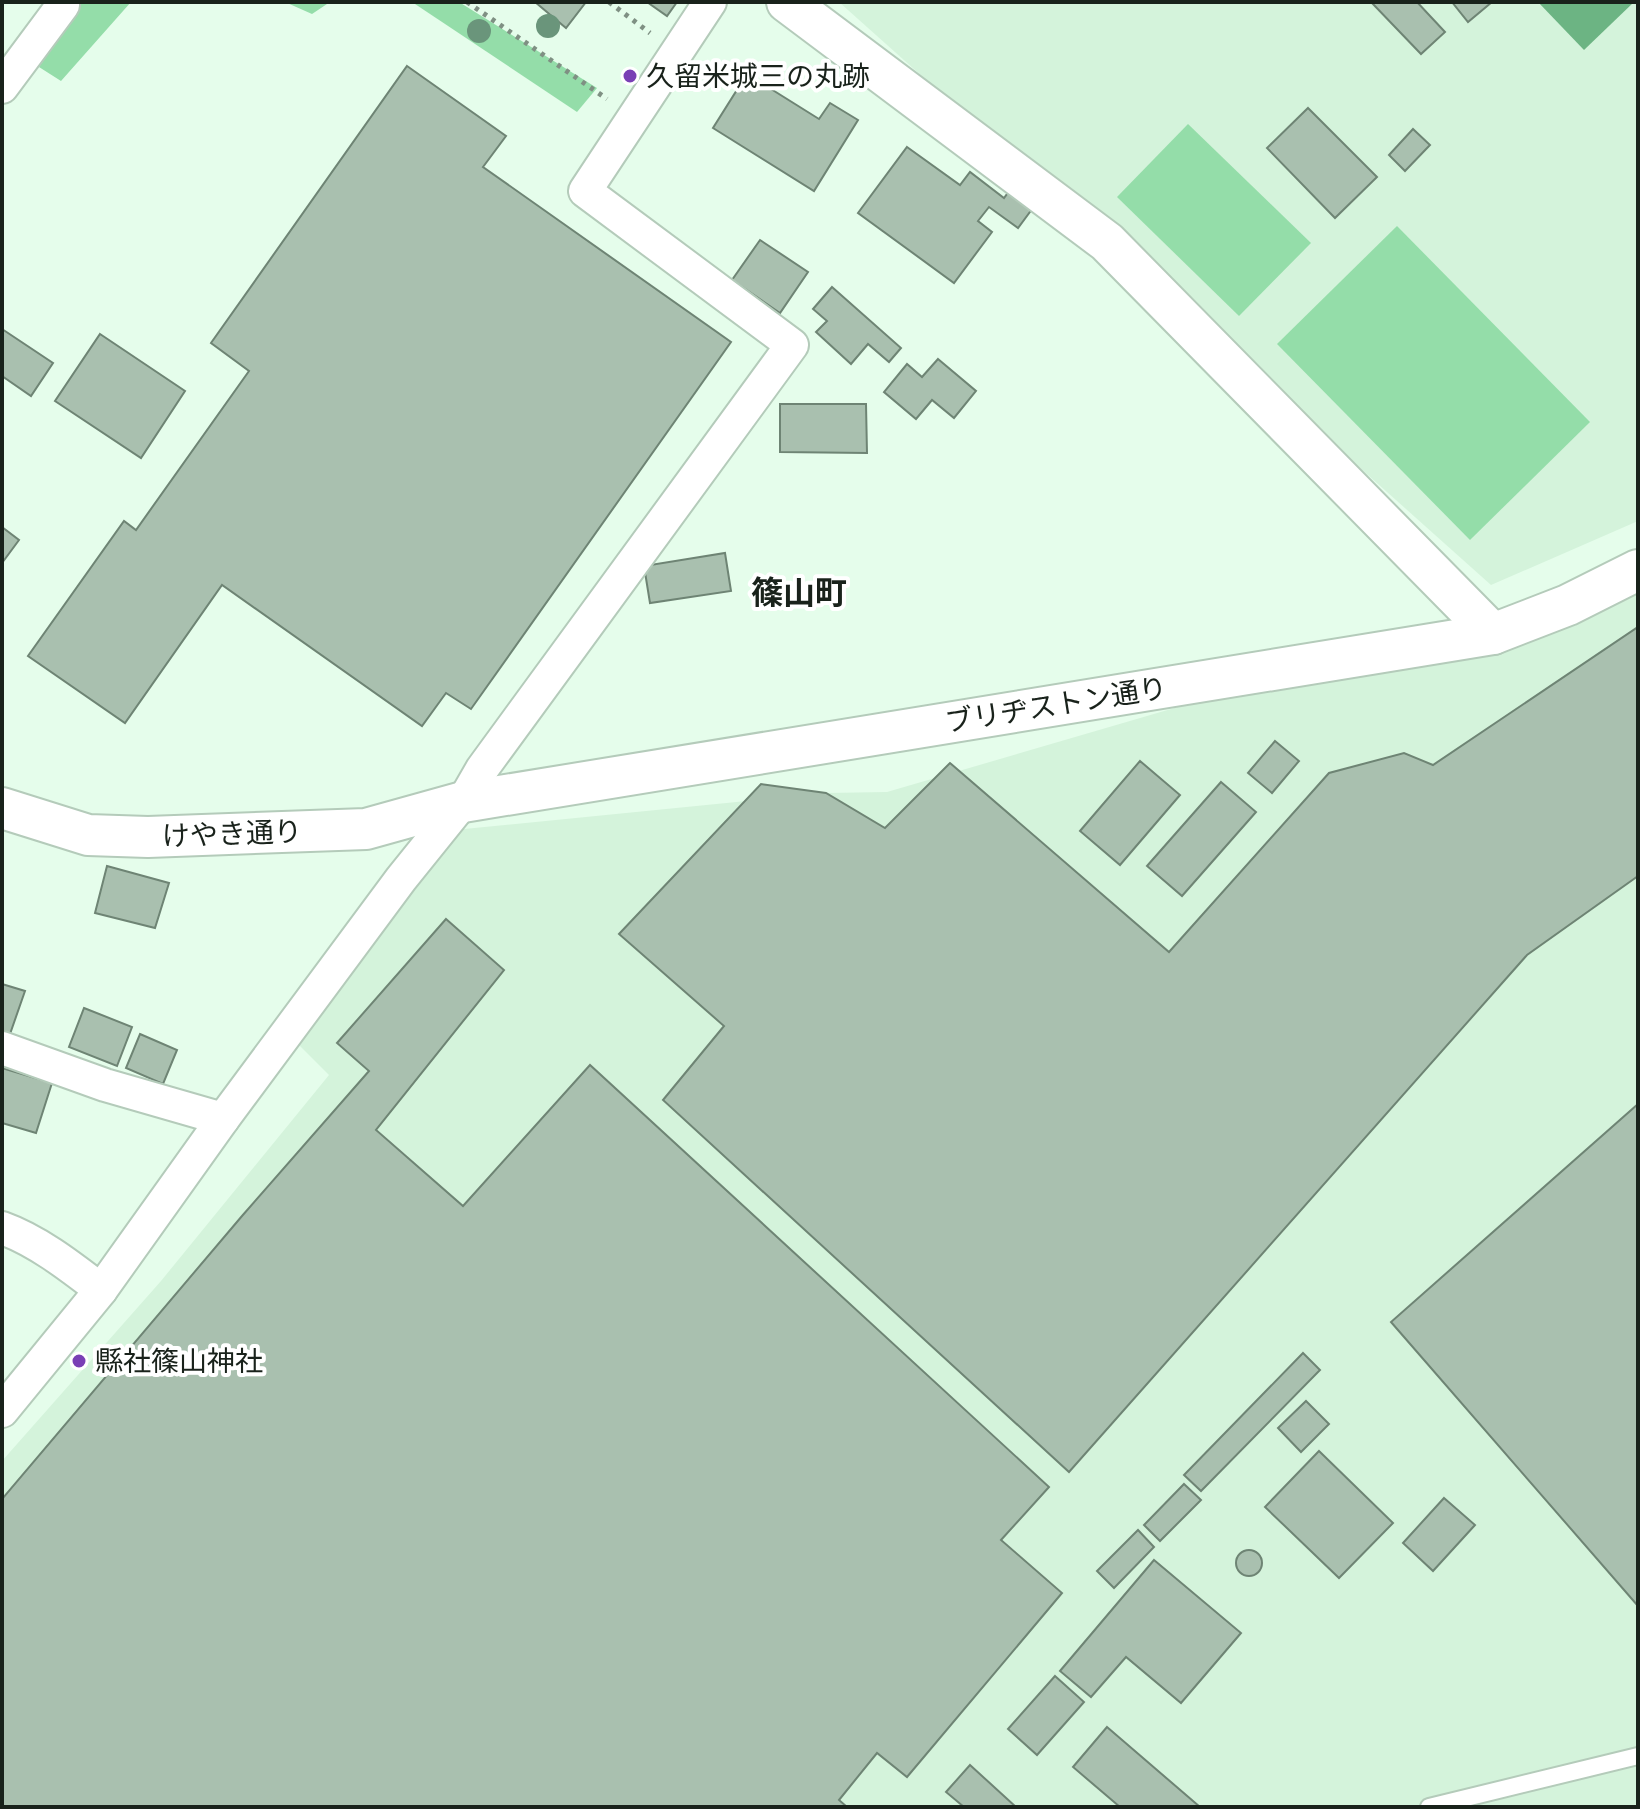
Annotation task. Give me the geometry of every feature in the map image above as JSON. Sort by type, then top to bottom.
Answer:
[{"type":"street","points":[[2,87],[63,5],[62,2]]},
{"type":"street","points":[[2,1411],[101,1290],[401,879],[463,802],[482,769],[792,345],[585,191],[710,2]]},
{"type":"street","points":[[787,2],[1107,242],[1493,634]]},
{"type":"street","name":"ブリヂストン通り","points":[[463,802],[1493,634],[1568,605],[1638,570]]},
{"type":"street","name":"けやき通り","points":[[2,808],[88,835],[148,837],[366,829],[463,802]]},
{"type":"street","points":[[2,1048],[105,1085],[223,1119]]},
{"type":"street","points":[[2,1228],[18,1233],[101,1290]]},
{"type":"lane","points":[[1429,1807],[1638,1756]]},
{"type":"path","points":[[467,2],[634,117]]},
{"type":"path","points":[[609,2],[677,52]]},
{"type":"shaded area","points":[[75,2],[131,2],[61,81],[39,67],[75,13]]},
{"type":"shaded area","points":[[285,2],[330,2],[312,14]]},
{"type":"shaded area","points":[[412,2],[459,2],[597,88],[577,112]]},
{"type":"shaded area","points":[[839,2],[1638,2],[1638,521],[1491,585]]},
{"type":"shaded area","points":[[1538,2],[1634,2],[1584,50]]},
{"type":"shaded area","points":[[1188,124],[1311,243],[1239,316],[1117,197]]},
{"type":"shaded area","points":[[1397,226],[1590,422],[1470,540],[1277,344]]},
{"type":"shaded area","points":[[1638,549],[1638,1807],[2,1807],[2,1461],[161,1281],[329,1075],[299,1045],[454,830],[826,793],[887,792],[1531,604]]},
{"type":"building","points":[[535,2],[586,2],[566,28]]},
{"type":"building","points":[[647,2],[677,2],[667,16]]},
{"type":"building","points":[[1371,2],[1417,2],[1445,32],[1421,54]]},
{"type":"building","points":[[1452,2],[1492,2],[1468,22]]},
{"type":"building","points":[[407,66],[506,136],[483,167],[731,342],[471,709],[446,693],[422,726],[222,585],[125,723],[28,656],[124,521],[136,530],[249,371],[211,343]]},
{"type":"building","points":[[747,74],[819,119],[830,103],[858,120],[814,191],[713,128]]},
{"type":"building","points":[[1308,108],[1377,177],[1335,218],[1267,148]]},
{"type":"building","points":[[1413,129],[1430,145],[1405,171],[1389,155]]},
{"type":"building","points":[[907,147],[960,185],[970,172],[1004,198],[1015,183],[1038,201],[1018,228],[989,207],[978,221],[992,232],[954,283],[858,213]]},
{"type":"building","points":[[760,240],[808,272],[780,313],[732,280]]},
{"type":"building","points":[[832,287],[901,348],[889,362],[868,344],[851,364],[816,332],[827,321],[813,309]]},
{"type":"building","points":[[2,329],[53,363],[31,396],[2,376]]},
{"type":"building","points":[[100,334],[185,391],[141,458],[55,401]]},
{"type":"building","points":[[938,359],[976,391],[954,418],[932,400],[916,419],[884,392],[907,364],[922,377]]},
{"type":"building","points":[[780,404],[866,404],[867,453],[780,452]]},
{"type":"building","points":[[2,527],[19,540],[2,563]]},
{"type":"building","points":[[725,553],[731,591],[650,603],[644,566]]},
{"type":"building","points":[[1638,627],[1638,876],[1527,955],[1069,1472],[663,1100],[724,1026],[619,934],[761,784],[826,793],[885,828],[950,763],[1169,952],[1329,773],[1404,753],[1433,765]]},
{"type":"building","points":[[1275,741],[1299,761],[1272,793],[1248,773]]},
{"type":"building","points":[[1140,761],[1180,795],[1120,865],[1080,831]]},
{"type":"building","points":[[1221,782],[1256,812],[1182,896],[1147,866]]},
{"type":"building","points":[[107,866],[169,883],[155,928],[95,913]]},
{"type":"building","points":[[446,919],[504,970],[376,1130],[463,1206],[590,1065],[1049,1487],[1001,1540],[1062,1593],[907,1777],[877,1753],[839,1800],[847,1807],[2,1807],[2,1499],[369,1071],[337,1043]]},
{"type":"building","points":[[2,984],[25,991],[10,1034],[2,1031]]},
{"type":"building","points":[[84,1008],[132,1027],[117,1066],[69,1047]]},
{"type":"building","points":[[140,1034],[177,1050],[163,1084],[126,1068]]},
{"type":"building","points":[[2,1068],[52,1083],[36,1133],[2,1123]]},
{"type":"building","points":[[1638,1104],[1638,1606],[1391,1322]]},
{"type":"building","points":[[1303,1353],[1320,1370],[1201,1491],[1184,1475]]},
{"type":"building","points":[[1306,1401],[1329,1424],[1301,1452],[1278,1428]]},
{"type":"building","points":[[1319,1451],[1393,1523],[1339,1578],[1265,1507]]},
{"type":"building","points":[[1184,1484],[1201,1500],[1160,1541],[1144,1525]]},
{"type":"building","points":[[1444,1498],[1475,1525],[1433,1571],[1403,1543]]},
{"type":"building","points":[[1138,1530],[1154,1547],[1114,1588],[1097,1571]]},
{"type":"building","points":[[1249,1550],[1258,1554],[1262,1563],[1258,1572],[1249,1576],[1240,1572],[1236,1563],[1240,1554]]},
{"type":"building","points":[[1154,1560],[1241,1633],[1181,1703],[1126,1657],[1091,1697],[1060,1671]]},
{"type":"building","points":[[1055,1676],[1084,1702],[1037,1755],[1008,1729]]},
{"type":"building","points":[[1107,1727],[1200,1807],[1120,1807],[1073,1767]]},
{"type":"building","points":[[970,1765],[1016,1807],[964,1807],[946,1792]]},
{"type":"place","name":"久留米城三の丸跡","points":[[630,76]]},
{"type":"place","name":"縣社篠山神社","points":[[79,1361]]},
{"type":"district","name":"篠山町","points":[[799,593]]}]
